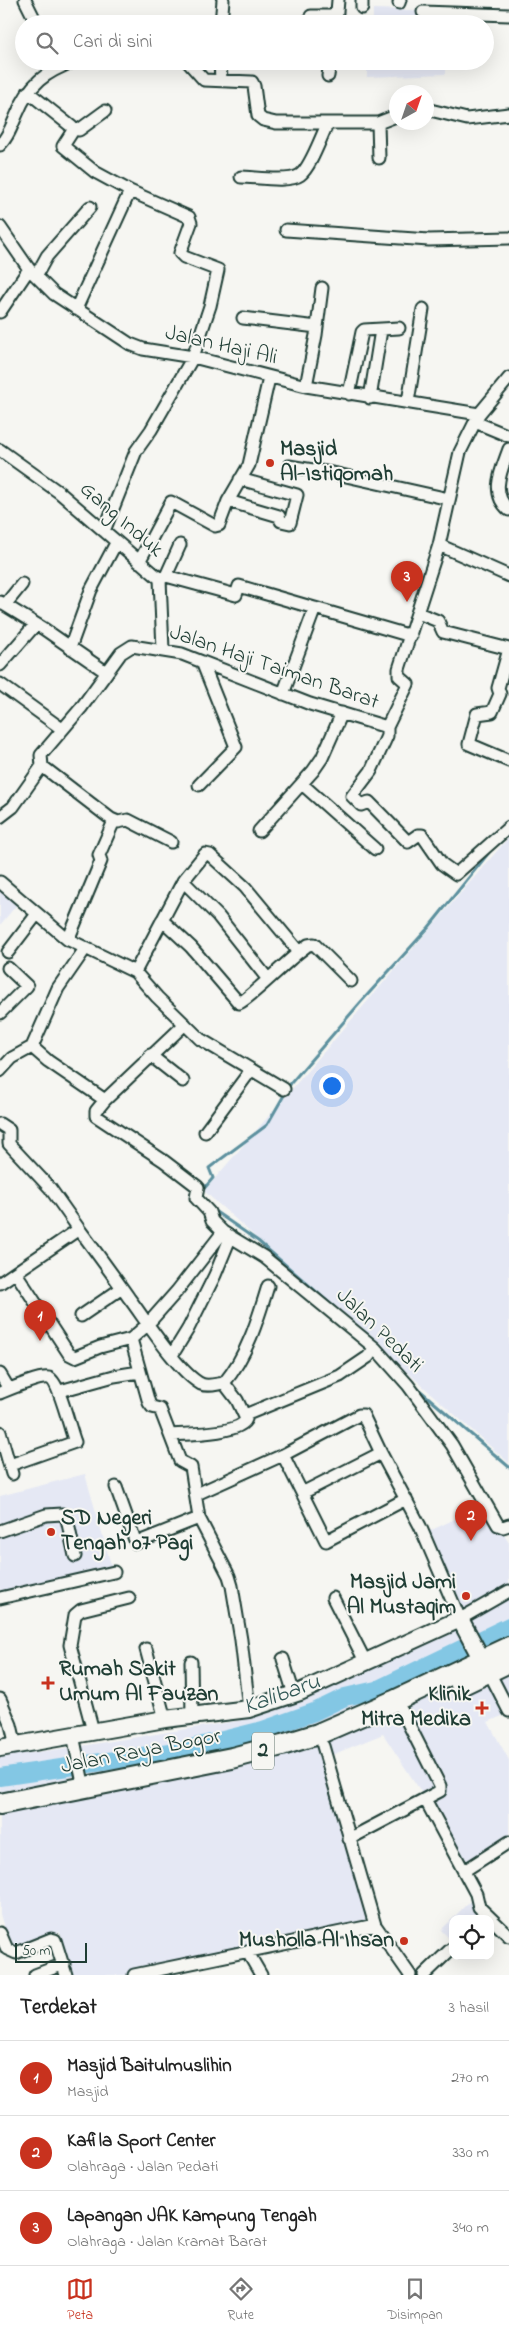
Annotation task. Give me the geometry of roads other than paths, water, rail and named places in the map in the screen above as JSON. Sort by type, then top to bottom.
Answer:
[{"type":"highway","name":"Jalan Raya Bogor","points":[[0,1804],[83,1783],[232,1758],[322,1746],[402,1711],[509,1647]]},
{"type":"highway","name":"Jalan Raya Bogor","points":[[0,1815],[94,1799],[284,1751],[484,1662],[509,1662]]},
{"type":"street","points":[[25,0],[32,15]]},
{"type":"street","points":[[222,15],[223,0]]},
{"type":"street","points":[[423,12],[509,14]]},
{"type":"street","points":[[2,139],[28,92],[48,70]]},
{"type":"street","points":[[195,70],[204,80],[252,82],[258,116],[263,120],[276,123],[378,123],[389,119]]},
{"type":"street","points":[[220,70],[221,80]]},
{"type":"street","points":[[328,76],[329,70]]},
{"type":"street","points":[[28,92],[65,120],[73,129],[79,130],[105,111]]},
{"type":"street","points":[[434,111],[467,119],[480,119],[509,114]]},
{"type":"street","points":[[242,177],[290,179],[299,176],[306,168],[328,123]]},
{"type":"street","points":[[378,123],[380,158]]},
{"type":"street","points":[[73,129],[63,144],[64,148],[95,172],[130,191],[189,217],[191,223],[180,253],[184,257],[218,270],[210,306],[193,357],[151,430],[136,451],[104,531]]},
{"type":"street","points":[[76,309],[130,191]]},
{"type":"street","points":[[0,312],[90,207]]},
{"type":"street","name":"Jalan Haji Ali","points":[[0,227],[33,272],[54,294],[130,344],[143,349],[193,357],[306,386],[370,398],[408,402],[477,418],[509,436]]},
{"type":"street","points":[[286,230],[429,240],[509,238]]},
{"type":"street","points":[[306,386],[322,288]]},
{"type":"street","points":[[408,402],[423,309]]},
{"type":"street","points":[[243,318],[317,327]]},
{"type":"street","points":[[349,394],[362,332],[364,330],[399,328]]},
{"type":"street","points":[[370,398],[381,330]]},
{"type":"street","points":[[139,562],[166,509],[173,502],[217,526],[228,501],[249,465],[269,378]]},
{"type":"street","points":[[387,727],[408,684],[398,674],[439,545],[460,452],[477,418],[508,380]]},
{"type":"street","points":[[509,449],[498,485],[500,499],[509,510]]},
{"type":"street","name":"Gang Induk","points":[[0,450],[60,493],[139,562],[163,577],[163,650]]},
{"type":"street","points":[[290,466],[449,498]]},
{"type":"street","points":[[228,501],[263,510],[279,516],[281,520],[290,523],[297,495],[240,479]]},
{"type":"street","points":[[70,648],[91,590],[116,542]]},
{"type":"street","points":[[180,545],[163,577],[236,595],[239,586],[410,636]]},
{"type":"street","points":[[439,545],[509,576]]},
{"type":"street","points":[[22,584],[3,604],[106,672]]},
{"type":"street","points":[[283,694],[315,608]]},
{"type":"street","points":[[418,613],[438,621],[443,632],[509,649],[498,688],[500,694],[492,712],[478,713],[469,742],[471,746],[509,761]]},
{"type":"street","points":[[0,665],[36,624]]},
{"type":"street","name":"Jalan Haji Taiman Barat","points":[[1,815],[13,808],[42,766],[41,755],[81,708],[106,672],[126,648],[135,646],[163,650],[202,662],[283,694],[387,727],[387,736],[371,771],[352,796],[362,805],[369,802],[408,842],[418,835],[422,835],[442,864],[456,874],[509,827]]},
{"type":"street","points":[[199,786],[236,746],[202,662]]},
{"type":"street","points":[[0,684],[62,729]]},
{"type":"street","points":[[259,831],[302,784],[322,758],[342,714]]},
{"type":"street","points":[[42,766],[114,821],[128,820],[171,842]]},
{"type":"street","points":[[302,784],[375,849]]},
{"type":"street","points":[[68,940],[101,861],[99,855],[114,821]]},
{"type":"street","points":[[135,972],[183,881],[203,855],[210,855],[244,887],[299,952]]},
{"type":"street","points":[[183,881],[218,916],[267,978]]},
{"type":"street","points":[[0,882],[68,940],[135,972],[200,1039],[284,1089]]},
{"type":"street","points":[[8,952],[37,914]]},
{"type":"street","points":[[162,920],[191,947],[237,1002],[246,1000],[267,978],[308,945],[314,944],[352,981]]},
{"type":"street","points":[[0,1071],[12,1058],[32,1047],[58,988],[86,949]]},
{"type":"street","points":[[0,1013],[27,986],[8,968]]},
{"type":"street","points":[[32,1047],[48,1061],[105,1100],[150,1055],[185,1024]]},
{"type":"street","points":[[150,1055],[183,1081]]},
{"type":"street","points":[[205,1132],[251,1070]]},
{"type":"street","name":"Jalan Pedati","points":[[105,1100],[96,1111],[96,1116],[164,1161],[198,1187],[196,1198],[209,1212],[212,1220],[227,1234],[264,1257],[375,1348],[408,1385],[452,1445],[498,1525],[503,1527],[509,1525]]},
{"type":"street","points":[[0,1124],[9,1130],[8,1144],[50,1188],[148,1325],[188,1374],[202,1384],[210,1385],[224,1382],[237,1365],[256,1322],[268,1286]]},
{"type":"street","points":[[0,1284],[79,1229]]},
{"type":"street","points":[[16,1273],[72,1357],[108,1344],[131,1339],[148,1325],[227,1234]]},
{"type":"street","points":[[172,1355],[188,1329],[215,1275],[227,1234]]},
{"type":"street","points":[[81,1316],[122,1288]]},
{"type":"street","points":[[131,1339],[149,1403],[152,1407],[160,1409],[180,1461],[191,1468],[199,1518],[229,1576],[241,1640],[249,1709]]},
{"type":"street","points":[[244,1415],[340,1376],[368,1357],[375,1348]]},
{"type":"street","points":[[60,1391],[114,1376],[140,1372]]},
{"type":"street","points":[[0,1374],[4,1391],[46,1378],[54,1381],[60,1391],[65,1414],[75,1442],[7,1463],[0,1432]]},
{"type":"street","points":[[170,1435],[227,1430],[244,1423],[244,1415],[224,1382]]},
{"type":"street","points":[[199,1493],[283,1455],[362,1415],[380,1453],[420,1526],[463,1624],[509,1711]]},
{"type":"street","points":[[302,1493],[380,1453]]},
{"type":"street","points":[[283,1455],[326,1540],[406,1499]]},
{"type":"street","points":[[116,1487],[132,1546],[199,1518]]},
{"type":"street","points":[[0,1530],[46,1515],[62,1514],[67,1519],[75,1556]]},
{"type":"street","points":[[0,1598],[114,1572]]},
{"type":"street","points":[[0,1699],[8,1715],[8,1747],[74,1741],[93,1731],[165,1718],[249,1709],[294,1694],[365,1661],[463,1624],[509,1591]]},
{"type":"street","points":[[93,1731],[70,1645],[75,1615],[81,1610],[129,1598]]},
{"type":"street","points":[[333,1598],[365,1661]]},
{"type":"street","points":[[146,1649],[165,1718]]},
{"type":"street","points":[[283,1659],[294,1694]]},
{"type":"street","points":[[191,1662],[192,1715]]},
{"type":"street","points":[[349,1839],[441,1789],[402,1711]]},
{"type":"street","points":[[74,1741],[83,1783]]},
{"type":"street","points":[[322,1746],[374,1925],[406,1973]]},
{"type":"street","points":[[425,1799],[476,1894],[479,1907],[508,1934]]},
{"type":"street","points":[[464,1871],[509,1842]]},
{"type":"street","points":[[134,1975],[374,1925]]},
{"type":"street","points":[[0,1934],[7,1949],[16,1953],[51,1939],[56,1942],[65,1969],[35,1975]]},
{"type":"street","points":[[246,1951],[261,1975]]},
{"type":"street","points":[[424,1975],[449,1951]]},
{"type":"waterway","points":[[202,1191],[213,1178],[209,1168],[267,1125],[291,1083],[429,927],[495,845]]},
{"type":"waterway","points":[[213,1210],[258,1241],[335,1308]]},
{"type":"waterway","points":[[416,1387],[509,1467]]},
{"type":"waterway","name":"Kalibaru","points":[[0,1777],[183,1750],[263,1730],[314,1712],[345,1697],[376,1690],[509,1626]]},
{"type":"place","name":"Masjid Al-Istiqomah","points":[[270,463]]},
{"type":"place","name":"Lapangan JAK Kampung Tengah","points":[[407,602]]},
{"type":"place","name":"Masjid Baitulmuslihin","points":[[40,1341]]},
{"type":"place","name":"SD Negeri Tengah 07 Pagi","points":[[51,1532]]},
{"type":"place","name":"Kafila Sport Center","points":[[471,1541]]},
{"type":"place","name":"Masjid Jami Al Mustaqim","points":[[466,1596]]},
{"type":"place","name":"Rumah Sakit Umum Al Fauzan","points":[[48,1683]]},
{"type":"place","name":"Klinik Mitra Medika","points":[[482,1708]]},
{"type":"place","name":"Musholla Al Ihsan","points":[[404,1941]]}]
